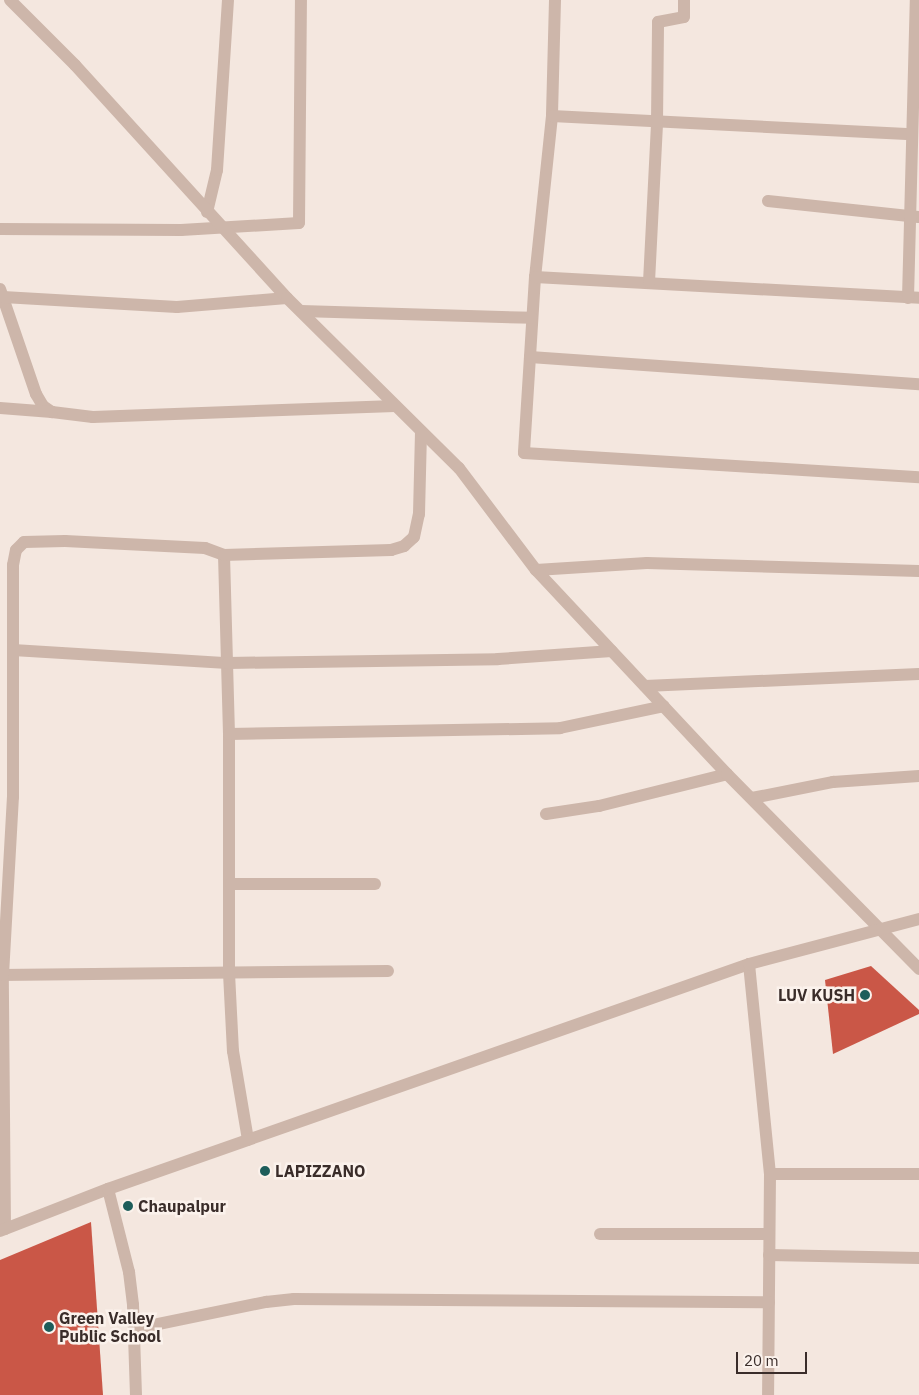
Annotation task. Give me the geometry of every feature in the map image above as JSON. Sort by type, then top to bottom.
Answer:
[{"type":"street","points":[[10,0],[75,65],[287,298],[459,468],[536,570],[727,774],[919,969]]},
{"type":"street","points":[[207,212],[217,170],[228,0]]},
{"type":"street","points":[[0,229],[181,230],[299,223],[300,0]]},
{"type":"street","points":[[555,0],[552,116],[535,277],[524,453],[919,477]]},
{"type":"street","points":[[649,282],[657,122],[658,22],[684,17],[684,0]]},
{"type":"street","points":[[535,277],[913,298],[915,216],[912,134],[916,0]]},
{"type":"street","points":[[552,116],[912,134]]},
{"type":"street","points":[[768,201],[915,216]]},
{"type":"street","points":[[52,412],[43,406],[36,394],[1,293],[177,307],[287,298]]},
{"type":"street","points":[[301,311],[532,318]]},
{"type":"street","points":[[530,358],[919,384]]},
{"type":"street","points":[[0,408],[93,416],[395,406]]},
{"type":"street","points":[[421,431],[420,514],[414,537],[404,546],[391,550],[224,555],[196,548],[65,541],[24,542],[16,550],[13,565],[13,797],[2,975],[3,1230],[108,1189],[749,964],[919,919]]},
{"type":"street","points":[[224,555],[229,734],[227,820],[231,884],[229,973],[233,1051],[248,1140]]},
{"type":"street","points":[[536,570],[647,563],[919,571]]},
{"type":"street","points":[[13,650],[228,663],[498,659],[612,651]]},
{"type":"street","points":[[644,686],[919,674]]},
{"type":"street","points":[[229,734],[560,728],[664,706]]},
{"type":"street","points":[[546,814],[599,806],[727,774]]},
{"type":"street","points":[[752,798],[833,782],[919,776]]},
{"type":"street","points":[[231,884],[375,884]]},
{"type":"street","points":[[749,964],[770,1174],[768,1395]]},
{"type":"street","points":[[2,975],[388,971]]},
{"type":"street","points":[[770,1174],[919,1174]]},
{"type":"street","points":[[108,1189],[129,1272],[134,1329],[136,1395]]},
{"type":"street","points":[[600,1234],[769,1234]]},
{"type":"street","points":[[769,1255],[919,1258]]},
{"type":"street","points":[[134,1329],[266,1302],[294,1299],[769,1302]]},
{"type":"building","name":"LUV KUSH","points":[[871,966],[919,1010],[919,1014],[833,1054],[825,980]]},
{"type":"building","name":"Green Valley Public School","points":[[91,1222],[103,1395],[0,1395],[0,1260]]},
{"type":"place","name":"LUV KUSH","points":[[865,995]]},
{"type":"place","name":"LAPIZZANO","points":[[265,1171]]},
{"type":"place","name":"Chaupalpur","points":[[128,1206]]},
{"type":"place","name":"Green Valley Public School","points":[[49,1327]]}]
